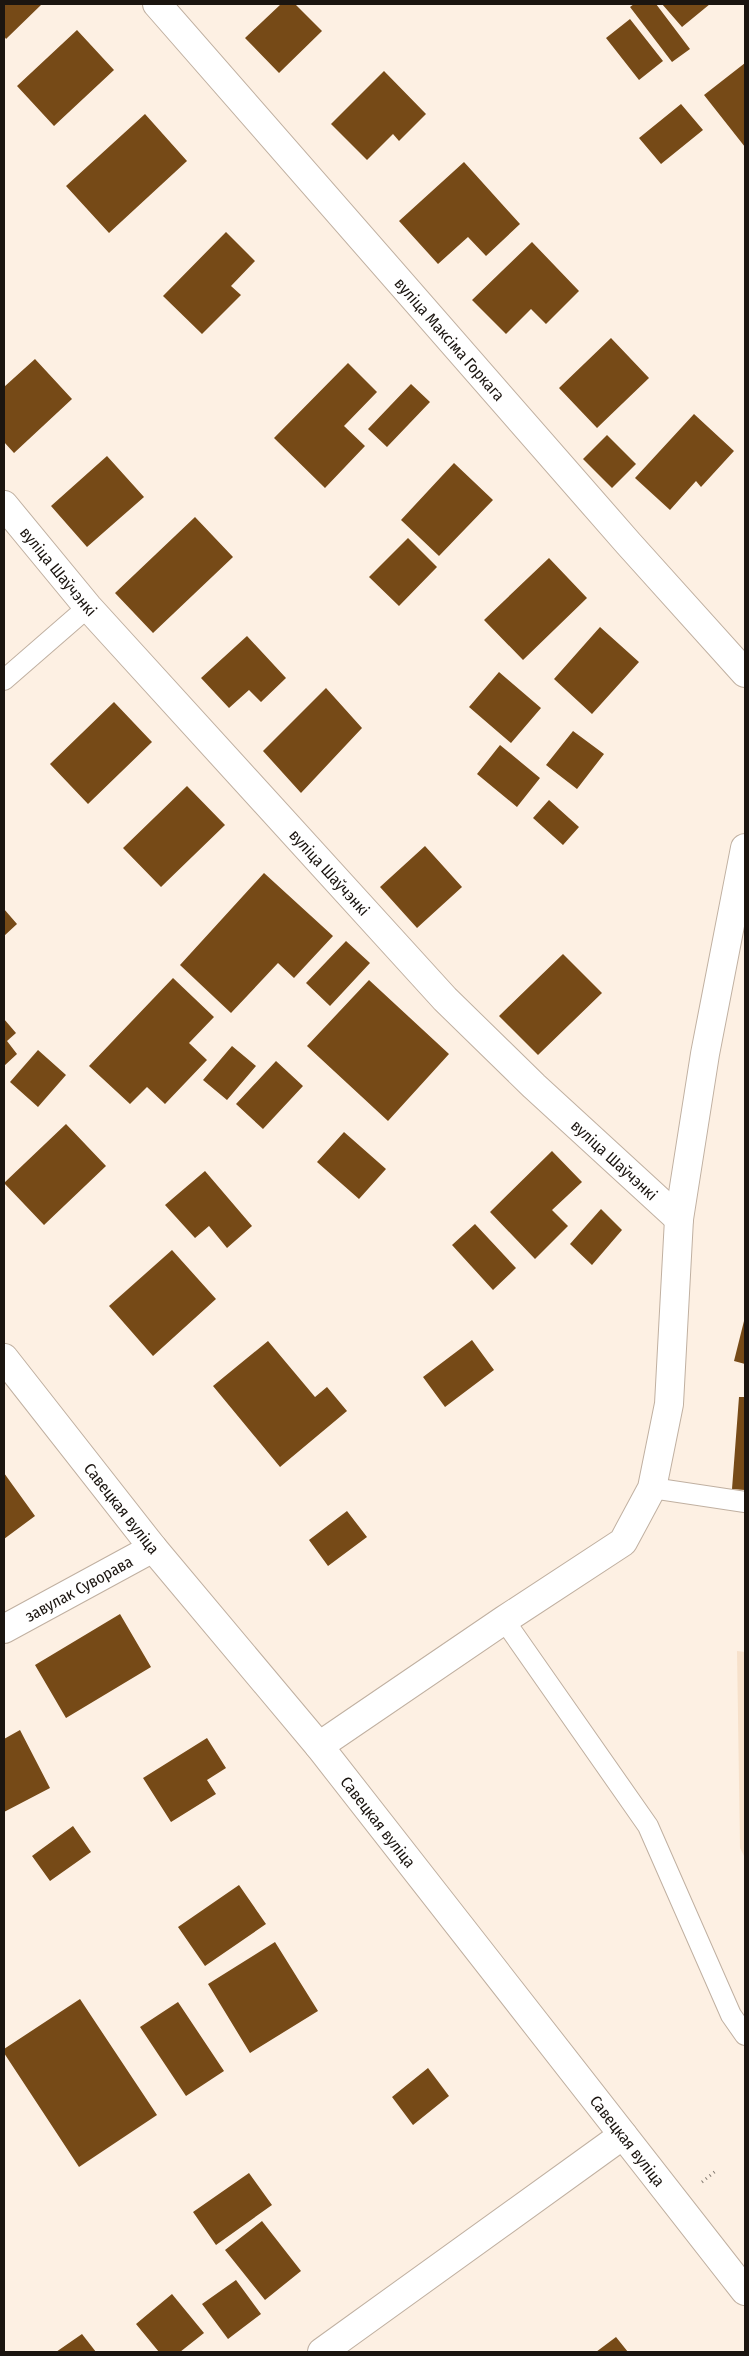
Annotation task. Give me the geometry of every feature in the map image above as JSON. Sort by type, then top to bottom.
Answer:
[{"type":"street","name":"вуліца Максіма Горкага","points":[[157,4],[615,528],[745,672]]},
{"type":"street","name":"вуліца Шаўчэнкі","points":[[4,505],[88,607],[445,999],[548,1099],[679,1219]]},
{"type":"street","points":[[319,1746],[504,1620],[623,1542],[652,1488],[669,1404],[679,1219],[706,1054],[745,848]]},
{"type":"street","name":"Савецкая вуліца","points":[[4,1358],[153,1548],[319,1746],[745,2292]]},
{"type":"street","name":"завулак Суворава","points":[[4,1629],[153,1548]]},
{"type":"street","points":[[322,2352],[623,2135]]},
{"type":"lane","points":[[4,680],[88,607]]},
{"type":"lane","points":[[652,1488],[745,1502]]},
{"type":"lane","points":[[504,1620],[648,1826],[731,2015],[745,2034]]},
{"type":"shaded area","points":[[737,1651],[745,1652],[745,1858],[740,1848]]},
{"type":"building","points":[[4,4],[42,4],[6,39],[4,36]]},
{"type":"building","points":[[281,4],[295,4],[322,31],[279,73],[245,38]]},
{"type":"building","points":[[634,4],[656,4],[690,49],[672,62],[630,7]]},
{"type":"building","points":[[662,4],[710,4],[682,27]]},
{"type":"building","points":[[630,19],[663,61],[639,80],[606,38]]},
{"type":"building","points":[[77,30],[114,70],[54,126],[17,86]]},
{"type":"building","points":[[745,63],[745,147],[704,95]]},
{"type":"building","points":[[384,71],[426,114],[399,141],[393,134],[367,160],[331,124]]},
{"type":"building","points":[[681,104],[703,130],[661,164],[639,138]]},
{"type":"building","points":[[145,114],[187,161],[109,233],[66,186]]},
{"type":"building","points":[[464,162],[520,224],[486,256],[468,237],[438,264],[399,221]]},
{"type":"building","points":[[226,232],[255,261],[231,286],[241,295],[202,334],[163,296]]},
{"type":"building","points":[[532,242],[579,291],[546,324],[531,309],[506,334],[472,300]]},
{"type":"building","points":[[611,338],[649,378],[597,428],[559,388]]},
{"type":"building","points":[[35,359],[72,399],[14,453],[4,442],[4,387]]},
{"type":"building","points":[[348,363],[377,392],[344,426],[365,446],[325,488],[274,438]]},
{"type":"building","points":[[411,384],[430,402],[387,447],[368,429]]},
{"type":"building","points":[[694,414],[734,451],[701,487],[696,481],[670,510],[635,478]]},
{"type":"building","points":[[607,435],[636,464],[612,488],[583,459]]},
{"type":"building","points":[[107,456],[144,497],[87,547],[51,506]]},
{"type":"building","points":[[454,463],[493,500],[439,556],[401,520]]},
{"type":"building","points":[[195,517],[233,557],[153,633],[115,593]]},
{"type":"building","points":[[408,538],[437,567],[399,606],[369,577]]},
{"type":"building","points":[[549,558],[587,598],[523,660],[484,620]]},
{"type":"building","points":[[600,627],[639,662],[592,714],[554,679]]},
{"type":"building","points":[[247,636],[286,678],[261,702],[249,690],[229,708],[201,678]]},
{"type":"building","points":[[499,672],[541,708],[511,743],[469,707]]},
{"type":"building","points":[[326,688],[362,728],[301,793],[263,751]]},
{"type":"building","points":[[114,702],[152,742],[88,804],[50,764]]},
{"type":"building","points":[[573,731],[604,754],[577,789],[546,765]]},
{"type":"building","points":[[500,745],[540,778],[517,807],[477,774]]},
{"type":"building","points":[[187,786],[225,825],[161,887],[123,848]]},
{"type":"building","points":[[549,800],[579,827],[563,845],[533,818]]},
{"type":"building","points":[[425,846],[462,887],[417,928],[380,887]]},
{"type":"building","points":[[264,873],[333,936],[294,978],[278,963],[231,1013],[180,965]]},
{"type":"building","points":[[4,909],[17,924],[4,936]]},
{"type":"building","points":[[346,941],[370,963],[330,1006],[306,983]]},
{"type":"building","points":[[563,954],[602,993],[538,1055],[499,1016]]},
{"type":"building","points":[[173,978],[214,1017],[189,1043],[207,1060],[165,1104],[147,1087],[130,1104],[89,1066]]},
{"type":"building","points":[[369,980],[449,1054],[388,1121],[307,1046]]},
{"type":"building","points":[[4,1019],[16,1033],[7,1041],[17,1054],[4,1066]]},
{"type":"building","points":[[232,1046],[256,1066],[227,1100],[203,1080]]},
{"type":"building","points":[[38,1050],[66,1075],[38,1107],[10,1082]]},
{"type":"building","points":[[276,1061],[303,1086],[263,1129],[236,1104]]},
{"type":"building","points":[[66,1124],[106,1166],[44,1225],[4,1183]]},
{"type":"building","points":[[344,1132],[386,1169],[359,1199],[317,1162]]},
{"type":"building","points":[[552,1151],[582,1182],[552,1210],[568,1226],[535,1259],[490,1212]]},
{"type":"building","points":[[205,1171],[252,1226],[227,1248],[209,1226],[195,1238],[165,1205]]},
{"type":"building","points":[[601,1209],[622,1230],[592,1265],[570,1244]]},
{"type":"building","points":[[475,1224],[516,1268],[493,1290],[452,1245]]},
{"type":"building","points":[[172,1250],[216,1299],[153,1356],[109,1306]]},
{"type":"building","points":[[745,1317],[745,1364],[734,1361]]},
{"type":"building","points":[[472,1340],[494,1370],[445,1407],[423,1377]]},
{"type":"building","points":[[268,1341],[315,1397],[327,1387],[347,1411],[280,1467],[213,1386]]},
{"type":"building","points":[[739,1397],[745,1397],[745,1490],[732,1489]]},
{"type":"building","points":[[4,1473],[35,1516],[4,1539]]},
{"type":"building","points":[[347,1511],[367,1537],[328,1566],[309,1540]]},
{"type":"building","points":[[120,1614],[151,1667],[66,1718],[35,1665]]},
{"type":"building","points":[[20,1730],[50,1788],[4,1812],[4,1739]]},
{"type":"building","points":[[207,1738],[226,1768],[207,1780],[216,1794],[171,1822],[143,1778]]},
{"type":"building","points":[[73,1826],[91,1852],[50,1881],[32,1856]]},
{"type":"building","points":[[239,1885],[266,1924],[205,1966],[178,1927]]},
{"type":"building","points":[[275,1942],[318,2011],[250,2053],[208,1984]]},
{"type":"building","points":[[80,1999],[157,2115],[79,2167],[4,2053],[4,2049]]},
{"type":"building","points":[[178,2002],[224,2071],[186,2096],[140,2027]]},
{"type":"building","points":[[428,2068],[449,2096],[413,2125],[392,2097]]},
{"type":"building","points":[[249,2173],[272,2205],[216,2245],[193,2212]]},
{"type":"building","points":[[262,2221],[301,2271],[265,2300],[225,2250]]},
{"type":"building","points":[[236,2280],[261,2314],[228,2339],[202,2304]]},
{"type":"building","points":[[172,2294],[204,2333],[180,2352],[159,2352],[136,2324]]},
{"type":"building","points":[[82,2334],[96,2352],[56,2352]]},
{"type":"building","points":[[616,2337],[628,2352],[596,2352]]}]
